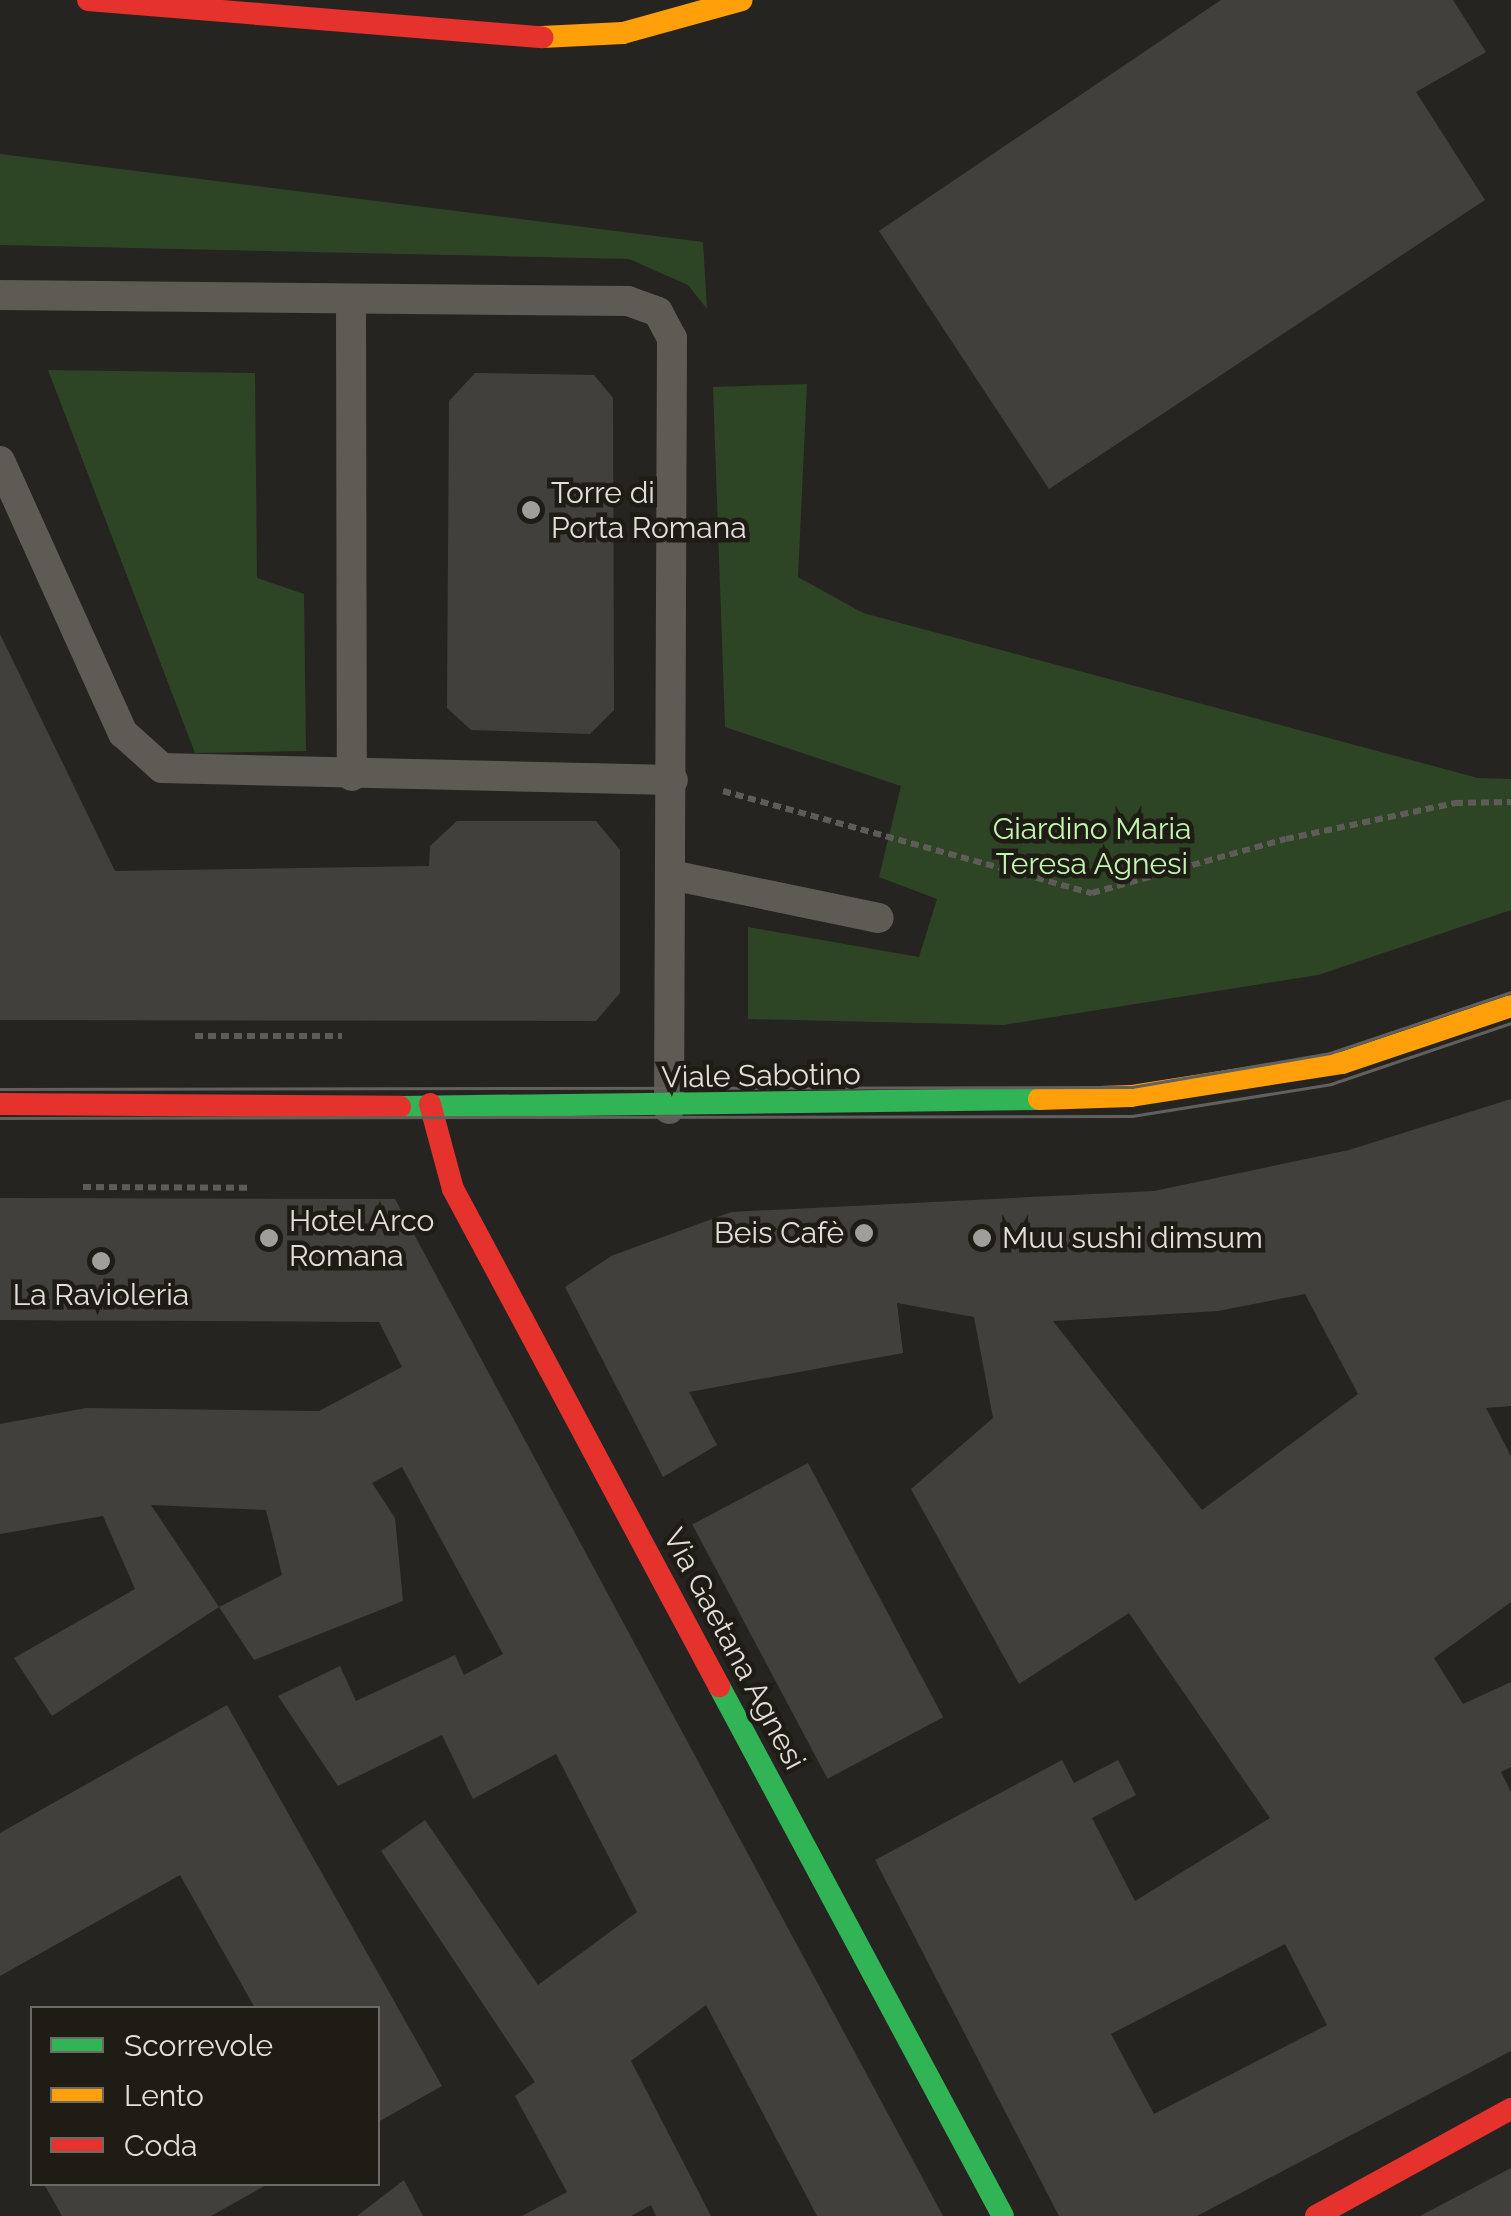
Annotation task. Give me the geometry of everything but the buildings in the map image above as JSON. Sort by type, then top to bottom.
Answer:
[{"type":"street","points":[[88,0],[496,40],[624,32],[742,0]]},
{"type":"street","name":"Viale Sabotino","points":[[0,1104],[430,1104],[669,1109],[1130,1096],[1246,1084],[1342,1063],[1511,1006]]},
{"type":"street","name":"Via Gaetana Agnesi","points":[[430,1104],[453,1190],[1003,2216]]},
{"type":"street","points":[[1316,2216],[1511,2108]]},
{"type":"lane","points":[[0,295],[628,301],[658,312],[672,338],[669,1109]]},
{"type":"lane","points":[[352,300],[352,776]]},
{"type":"lane","points":[[0,461],[140,755],[189,774],[673,780]]},
{"type":"lane","points":[[671,875],[878,918]]},
{"type":"path","points":[[722,790],[1092,893],[1304,835],[1455,803],[1511,802]]},
{"type":"path","points":[[195,1036],[342,1036]]},
{"type":"path","points":[[83,1187],[247,1188]]},
{"type":"green space","points":[[0,154],[703,242],[707,309],[688,285],[629,259],[0,245]]},
{"type":"green space","points":[[48,370],[255,373],[257,578],[304,594],[306,751],[195,753]]},
{"type":"green space","name":"Giardino Maria Teresa Agnesi","points":[[807,384],[798,577],[863,613],[1478,778],[1511,779],[1511,910],[1318,975],[1003,1025],[748,1019],[748,927],[919,957],[937,899],[879,877],[901,786],[725,727],[713,387]]},
{"type":"tram line","points":[[0,1089],[1132,1087],[1330,1053],[1511,992]]},
{"type":"tram line","points":[[0,1118],[1132,1116],[1331,1084],[1511,1023]]},
{"type":"traffic: fast","points":[[400,1107],[1039,1099]]},
{"type":"traffic: fast","points":[[719,1686],[1003,2216]]},
{"type":"traffic: slow","points":[[542,37],[623,33],[742,0]]},
{"type":"traffic: slow","points":[[1039,1099],[1131,1096],[1342,1063],[1511,1006]]},
{"type":"traffic: jam","points":[[88,0],[542,37]]},
{"type":"traffic: jam","points":[[0,1104],[400,1107]]},
{"type":"traffic: jam","points":[[430,1104],[453,1189],[719,1686]]},
{"type":"traffic: jam","points":[[1316,2216],[1511,2109]]},
{"type":"place","name":"Torre di Porta Romana","points":[[531,510]]},
{"type":"place","name":"Beis Cafè","points":[[864,1233]]},
{"type":"place","name":"Hotel Arco Romana","points":[[269,1238]]},
{"type":"place","name":"Muu sushi dimsum","points":[[982,1238]]},
{"type":"place","name":"La Ravioleria","points":[[101,1261]]}]
